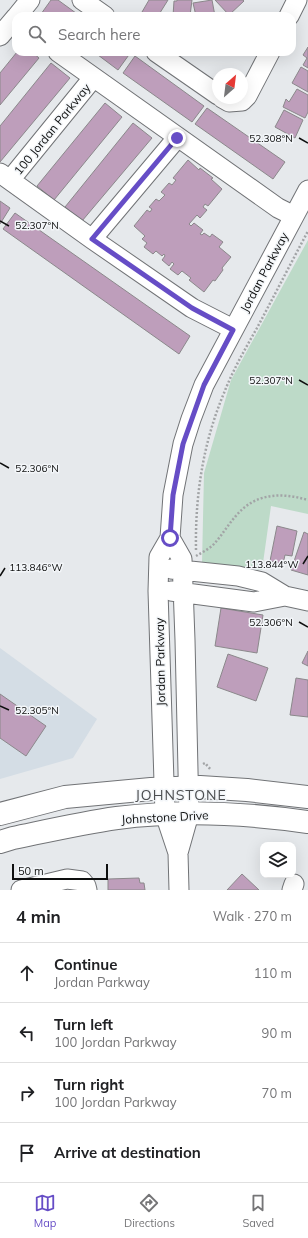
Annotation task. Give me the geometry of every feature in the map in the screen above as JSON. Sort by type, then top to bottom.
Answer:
[{"type":"main road","points":[[0,814],[65,798],[164,789],[188,788],[246,790],[308,797]]},
{"type":"main road","name":"Johnstone Drive","points":[[0,842],[13,838],[117,818],[165,814],[251,816],[308,822]]},
{"type":"street","points":[[21,12],[30,0]]},
{"type":"street","points":[[82,0],[99,12]]},
{"type":"street","points":[[291,12],[297,0]]},
{"type":"street","points":[[0,36],[12,22]]},
{"type":"street","name":"100 Jordan Parkway","points":[[63,56],[177,138],[278,208],[294,216]]},
{"type":"street","points":[[162,56],[212,91]]},
{"type":"street","points":[[248,94],[268,56]]},
{"type":"street","name":"100 Jordan Parkway","points":[[93,78],[5,177],[192,308],[233,330]]},
{"type":"street","points":[[92,239],[177,138]]},
{"type":"street","name":"Jordan Parkway","points":[[178,853],[165,814],[158,591],[159,557],[170,538],[173,495],[183,444],[204,385],[308,190]]},
{"type":"street","name":"Jordan Parkway","points":[[170,538],[187,565],[183,592],[189,814],[178,853]]},
{"type":"street","points":[[159,569],[187,565],[262,582],[285,596],[308,601]]},
{"type":"street","points":[[158,591],[183,592],[254,602],[285,596]]},
{"type":"street","points":[[178,853],[178,890]]},
{"type":"street","points":[[21,890],[67,879],[82,880],[87,890]]},
{"type":"path","points":[[196,556],[197,498],[199,482],[207,444],[215,417],[235,370],[308,231]]},
{"type":"path","points":[[187,565],[196,556],[211,546],[244,507],[260,498],[274,495],[295,496],[308,500]]},
{"type":"shaded area","points":[[0,648],[97,719],[73,758],[0,779]]},
{"type":"green space","points":[[308,240],[308,514],[271,506],[262,570],[202,564],[204,473],[231,380]]},
{"type":"building","points":[[51,0],[58,0],[74,12],[42,12]]},
{"type":"building","points":[[149,0],[168,0],[160,12],[142,12]]},
{"type":"building","points":[[192,0],[190,12],[173,12],[174,1]]},
{"type":"building","points":[[212,0],[214,12],[195,12],[193,3]]},
{"type":"building","points":[[215,0],[244,1],[232,12],[226,12]]},
{"type":"building","points":[[308,47],[308,68],[303,65],[307,58],[303,55]]},
{"type":"building","points":[[14,56],[37,56],[39,58],[0,105],[0,73]]},
{"type":"building","points":[[99,56],[128,56],[118,70]]},
{"type":"building","points":[[135,56],[204,106],[192,122],[123,73]]},
{"type":"building","points":[[51,63],[70,78],[0,162],[0,126]]},
{"type":"building","points":[[301,67],[308,71],[308,92],[292,83]]},
{"type":"building","points":[[297,89],[308,95],[308,112],[305,118],[283,107],[286,99],[289,102]]},
{"type":"building","points":[[105,103],[122,117],[54,200],[37,186]]},
{"type":"building","points":[[207,108],[285,162],[273,179],[195,124]]},
{"type":"building","points":[[284,110],[303,120],[295,138],[275,127]]},
{"type":"building","points":[[133,123],[152,138],[82,221],[65,207]]},
{"type":"building","points":[[188,160],[199,170],[200,168],[213,178],[211,179],[222,189],[208,206],[205,204],[203,207],[207,210],[200,218],[197,215],[189,224],[191,226],[194,223],[203,230],[200,234],[202,235],[204,233],[210,237],[212,234],[223,242],[219,247],[231,257],[222,268],[223,270],[215,281],[213,280],[204,292],[189,280],[191,278],[182,271],[178,275],[170,269],[174,264],[172,262],[169,266],[162,260],[165,256],[164,254],[162,256],[156,251],[153,254],[144,247],[147,243],[142,239],[145,236],[134,226],[147,210],[150,212],[152,209],[149,207],[156,199],[159,201],[165,195],[161,192],[169,183],[172,185],[176,180],[173,178]]},
{"type":"building","points":[[0,201],[10,208],[0,224]]},
{"type":"building","points":[[15,213],[190,336],[179,354],[3,229]]},
{"type":"building","points":[[277,526],[297,531],[292,556],[285,555],[283,564],[270,561]]},
{"type":"building","points":[[304,532],[308,534],[308,575],[291,570]]},
{"type":"building","points":[[221,608],[263,615],[257,653],[215,646]]},
{"type":"building","points":[[308,651],[308,666],[302,663]]},
{"type":"building","points":[[228,654],[268,668],[256,701],[217,687]]},
{"type":"building","points":[[296,678],[308,680],[308,717],[290,715]]},
{"type":"building","points":[[0,694],[46,726],[26,756],[0,738]]},
{"type":"building","points":[[242,874],[259,890],[227,890]]},
{"type":"building","points":[[139,878],[140,883],[144,883],[145,890],[108,890],[108,879]]},
{"type":"district","name":"JOHNSTONE","points":[[181,795]]},
{"type":"route","points":[[170,538],[173,495],[183,444],[204,385],[233,330],[192,308],[92,239],[177,138]]}]
